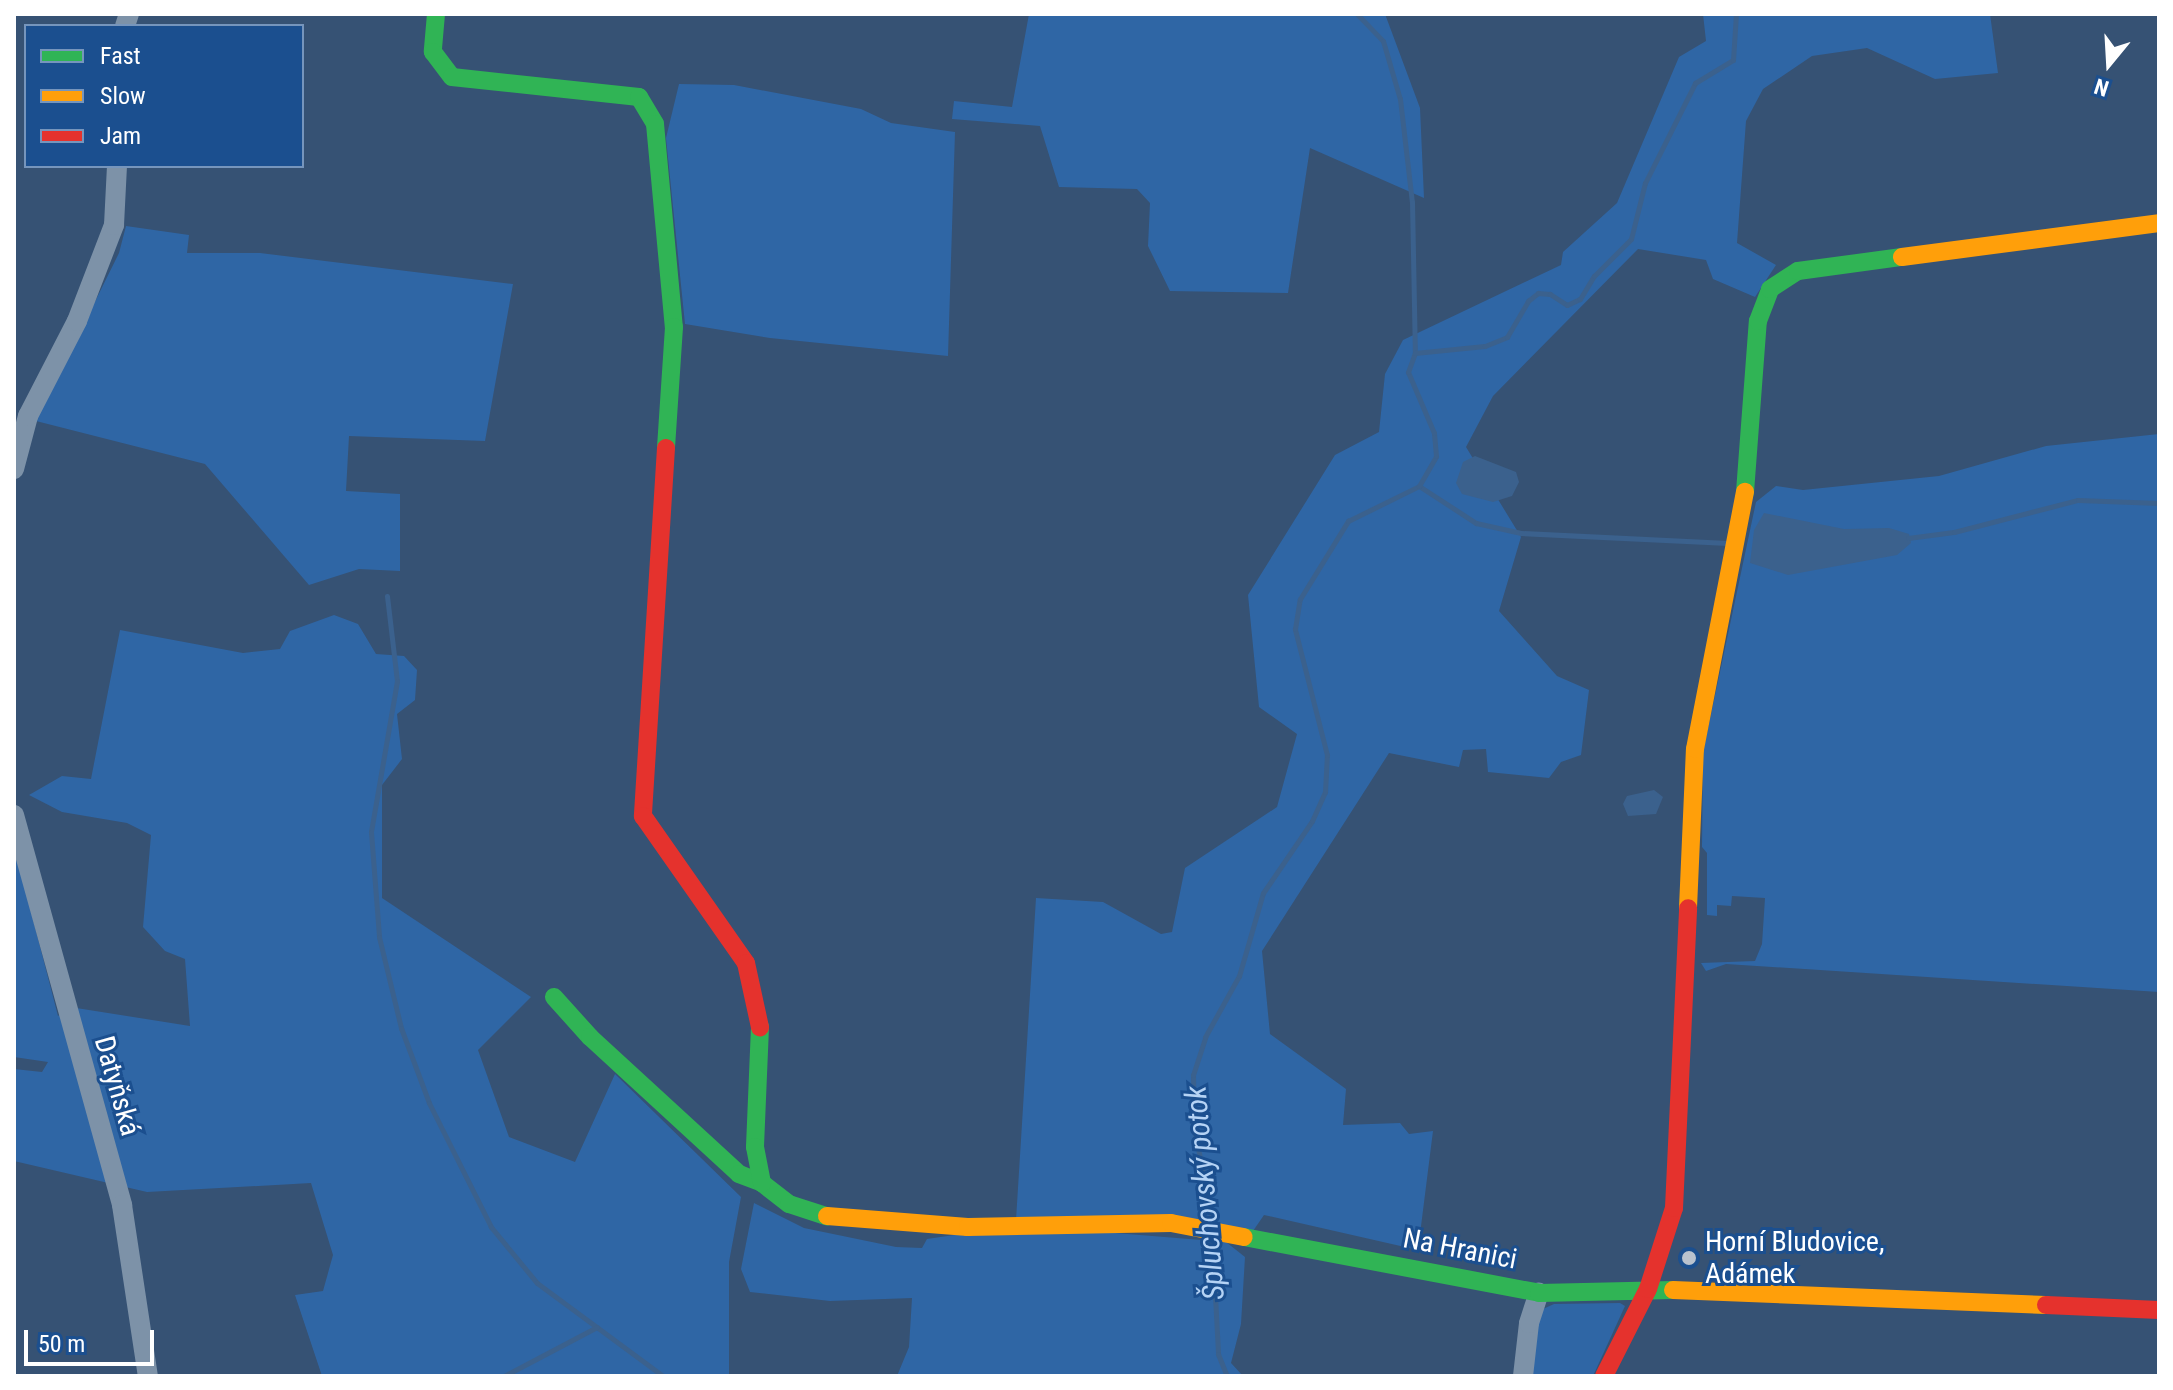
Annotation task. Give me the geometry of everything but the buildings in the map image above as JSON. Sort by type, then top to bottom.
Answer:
[{"type":"street","points":[[436,14],[433,52],[452,77],[639,97],[655,124],[674,327],[643,816],[673,865],[715,915],[750,975],[761,1034],[755,1147],[762,1183]]},
{"type":"street","points":[[14,469],[28,416],[77,321],[114,225],[117,168]]},
{"type":"street","points":[[1604,1376],[1648,1289],[1674,1208],[1695,749],[1745,496],[1758,321],[1770,289],[1798,271],[2159,223]]},
{"type":"street","name":"Datyňská","points":[[14,815],[122,1205],[148,1376]]},
{"type":"street","name":"Na Hranici","points":[[554,997],[714,1154],[739,1174],[762,1183],[806,1211],[878,1224],[1171,1223],[1539,1293],[1648,1289],[2159,1310]]},
{"type":"street","points":[[1523,1376],[1529,1323],[1539,1293]]},
{"type":"shaded area","points":[[1029,14],[1385,14],[1420,108],[1424,198],[1310,148],[1288,293],[1170,291],[1148,246],[1150,203],[1137,189],[1059,187],[1040,126],[952,119],[954,101],[1012,107]]},
{"type":"shaded area","points":[[1703,14],[1990,14],[1998,73],[1935,79],[1867,48],[1812,56],[1763,89],[1746,121],[1737,243],[1776,265],[1755,297],[1713,279],[1706,260],[1638,249],[1493,396],[1466,447],[1521,537],[1499,611],[1557,676],[1589,690],[1581,755],[1561,762],[1549,778],[1488,772],[1486,749],[1463,750],[1459,767],[1389,753],[1262,951],[1270,1034],[1346,1089],[1343,1125],[1400,1123],[1409,1134],[1433,1131],[1418,1250],[1264,1215],[1253,1231],[1016,1220],[1036,898],[1103,902],[1161,934],[1172,932],[1185,868],[1277,807],[1297,734],[1259,707],[1248,595],[1335,455],[1379,432],[1385,374],[1403,340],[1561,265],[1563,252],[1617,203],[1679,57],[1706,41]]},
{"type":"shaded area","points":[[679,84],[734,85],[861,109],[891,123],[955,132],[948,356],[770,338],[685,324],[666,138]]},
{"type":"shaded area","points":[[126,226],[189,235],[187,253],[260,253],[513,284],[485,441],[349,436],[346,491],[400,494],[400,571],[359,569],[309,585],[205,464],[36,421],[119,253]]},
{"type":"shaded area","points":[[2159,434],[2159,992],[1726,964],[1706,971],[1701,963],[1755,961],[1762,944],[1765,898],[1732,896],[1731,906],[1717,905],[1717,916],[1707,915],[1707,853],[1702,847],[1703,752],[1756,502],[1776,486],[1803,490],[1939,476],[2046,446]]},
{"type":"shaded area","points":[[1475,456],[1516,472],[1519,482],[1512,496],[1493,502],[1462,494],[1456,483],[1463,462]]},
{"type":"shaded area","points":[[1764,513],[1844,529],[1889,528],[1909,534],[1911,543],[1897,555],[1788,575],[1750,563],[1754,530]]},
{"type":"shaded area","points":[[334,615],[358,624],[376,654],[404,656],[417,670],[415,700],[397,714],[402,759],[382,785],[382,898],[531,997],[478,1050],[509,1137],[575,1162],[615,1074],[741,1197],[729,1262],[729,1376],[322,1376],[295,1295],[323,1291],[333,1255],[311,1183],[147,1192],[14,1161],[14,1069],[42,1072],[48,1062],[14,1057],[14,846],[58,1016],[70,1007],[190,1026],[185,959],[165,951],[143,927],[151,835],[127,823],[62,812],[29,795],[62,776],[91,779],[120,630],[243,653],[280,649],[290,631]]},
{"type":"shaded area","points":[[1654,790],[1663,797],[1656,814],[1628,816],[1623,804],[1627,796]]},
{"type":"shaded area","points":[[754,1203],[804,1228],[896,1247],[922,1248],[927,1239],[961,1234],[1103,1232],[1226,1242],[1245,1257],[1241,1324],[1231,1363],[1243,1376],[897,1376],[909,1347],[912,1298],[830,1301],[750,1292],[741,1269]]},
{"type":"shaded area","points":[[1620,1303],[1625,1306],[1593,1376],[1530,1376],[1534,1333],[1543,1309],[1554,1304]]},
{"type":"waterway","points":[[1357,14],[1383,41],[1400,99],[1412,202],[1415,353]]},
{"type":"waterway","name":"Špluchovský potok","points":[[1212,1220],[1194,1127],[1193,1075],[1205,1037],[1239,976],[1263,893],[1312,821],[1325,792],[1327,755],[1295,629],[1300,599],[1348,521],[1419,486],[1436,456],[1434,433],[1408,372],[1415,353],[1485,346],[1507,337],[1528,301],[1538,293],[1550,294],[1567,305],[1580,299],[1594,276],[1631,239],[1645,183],[1695,83],[1733,60],[1736,14]]},
{"type":"waterway","points":[[1419,486],[1476,523],[1521,533],[1728,543]]},
{"type":"waterway","points":[[1908,538],[1954,532],[2078,500],[2159,503]]},
{"type":"waterway","points":[[387,596],[397,681],[371,832],[379,937],[401,1028],[429,1103],[491,1227],[537,1283],[663,1376]]},
{"type":"waterway","name":"Špluchovský potok","points":[[1212,1238],[1218,1354],[1227,1376]]},
{"type":"waterway","points":[[504,1376],[597,1327]]},
{"type":"traffic: fast","points":[[436,14],[433,52],[452,77],[639,97],[655,124],[674,327],[666,448]]},
{"type":"traffic: fast","points":[[1745,492],[1758,321],[1770,289],[1798,271],[1902,257]]},
{"type":"traffic: fast","points":[[554,997],[590,1037],[739,1174],[762,1183],[789,1204],[827,1216]]},
{"type":"traffic: fast","points":[[760,1027],[755,1147],[762,1183]]},
{"type":"traffic: fast","points":[[1244,1237],[1539,1293],[1673,1290]]},
{"type":"traffic: slow","points":[[1902,257],[2159,223]]},
{"type":"traffic: slow","points":[[1688,908],[1695,749],[1745,492]]},
{"type":"traffic: slow","points":[[827,1216],[968,1227],[1171,1223],[1244,1237]]},
{"type":"traffic: slow","points":[[1673,1290],[2046,1305]]},
{"type":"traffic: jam","points":[[666,448],[643,816],[746,963],[760,1027]]},
{"type":"traffic: jam","points":[[1604,1376],[1648,1289],[1674,1208],[1688,908]]},
{"type":"traffic: jam","points":[[2046,1305],[2159,1310]]},
{"type":"place","name":"Horní Bludovice, Adámek","points":[[1689,1258]]}]
